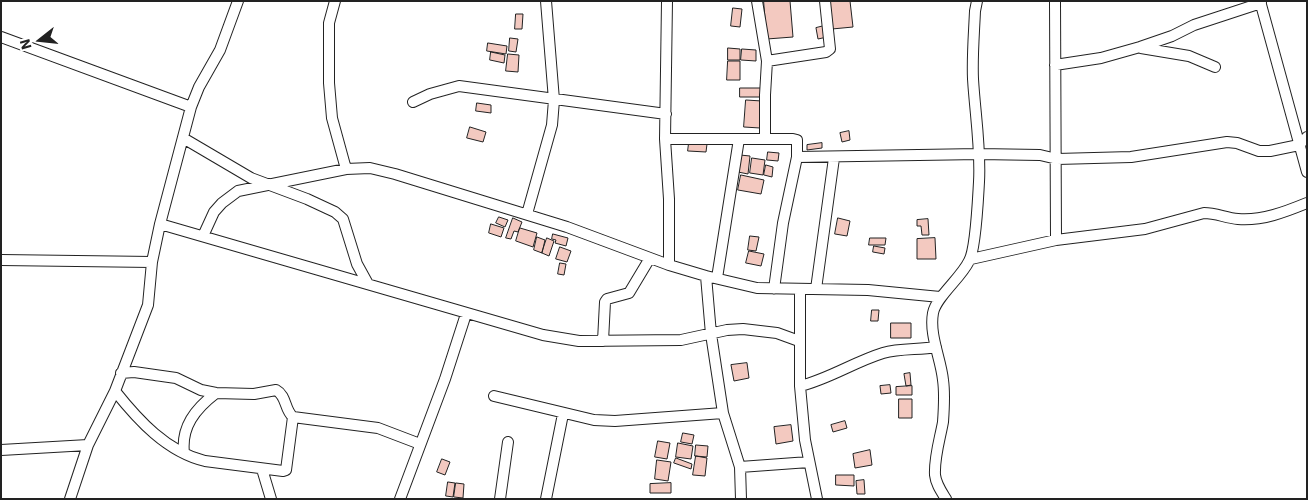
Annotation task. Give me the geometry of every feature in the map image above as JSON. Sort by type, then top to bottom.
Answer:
[{"type":"street","points":[[70,499],[88,445],[114,391],[148,305],[152,262],[160,224],[191,106],[199,87],[220,50],[238,1]]},
{"type":"street","points":[[335,1],[329,23],[329,82],[332,118],[346,168]]},
{"type":"street","points":[[527,214],[552,125],[554,100],[546,1]]},
{"type":"street","points":[[667,1],[665,139],[669,199],[669,265]]},
{"type":"street","points":[[757,1],[767,61],[765,139]]},
{"type":"street","points":[[767,61],[826,52],[830,49],[825,1]]},
{"type":"street","points":[[946,499],[940,489],[936,475],[936,460],[943,422],[944,392],[933,326],[933,312],[940,298],[956,280],[970,259],[979,180],[979,154],[973,78],[976,1]]},
{"type":"street","points":[[1055,1],[1056,240]]},
{"type":"street","points":[[1055,65],[1101,58],[1140,47],[1260,2],[1307,172]]},
{"type":"street","points":[[1,37],[191,106]]},
{"type":"street","points":[[1140,47],[1189,56],[1215,67]]},
{"type":"street","points":[[413,102],[430,94],[459,86],[666,114]]},
{"type":"street","points":[[797,157],[834,158],[979,154],[1040,156],[1057,159],[1131,157],[1227,142],[1237,143],[1259,151],[1299,145],[1307,137]]},
{"type":"street","points":[[183,138],[251,178],[270,184],[335,212],[342,219],[357,264],[368,284]]},
{"type":"street","points":[[665,139],[796,139],[798,142],[797,157],[782,223],[774,289]]},
{"type":"street","points":[[717,278],[738,140]]},
{"type":"street","points":[[816,289],[834,158]]},
{"type":"street","points":[[203,236],[214,212],[238,191],[346,168],[370,168],[527,214],[669,265],[757,288],[868,290],[940,298]]},
{"type":"street","points":[[970,259],[1056,240],[1144,229],[1204,213],[1214,213],[1224,217],[1239,219],[1256,219],[1285,212],[1307,203]]},
{"type":"street","points":[[160,224],[543,336],[579,341],[681,340],[727,330],[743,329],[776,333],[799,341]]},
{"type":"street","points":[[603,340],[605,302],[607,299],[629,293],[650,258]]},
{"type":"street","points":[[1,260],[152,262]]},
{"type":"street","points":[[341,276],[357,264]]},
{"type":"street","points":[[706,276],[723,413],[740,467],[741,499]]},
{"type":"street","points":[[800,289],[800,386],[808,462],[816,499]]},
{"type":"street","points":[[400,499],[445,379],[466,314]]},
{"type":"street","points":[[800,386],[822,380],[884,353],[936,347]]},
{"type":"street","points":[[114,391],[138,419],[184,454],[205,461],[262,469],[286,470],[293,417],[290,414],[284,396],[276,390],[254,394],[216,393],[202,390],[176,378],[134,372],[121,373]]},
{"type":"street","points":[[184,454],[182,440],[188,423],[204,402],[216,393]]},
{"type":"street","points":[[494,396],[594,420],[615,421],[723,413]]},
{"type":"street","points":[[546,499],[563,414]]},
{"type":"street","points":[[293,417],[378,428],[420,444]]},
{"type":"street","points":[[500,499],[508,442]]},
{"type":"street","points":[[1,450],[88,445]]},
{"type":"street","points":[[740,467],[808,462]]},
{"type":"street","points":[[262,469],[270,499]]},
{"type":"building","points":[[764,1],[790,1],[793,37],[767,39]]},
{"type":"building","points":[[830,1],[850,1],[853,27],[832,29]]},
{"type":"building","points":[[733,8],[742,9],[740,27],[731,26]]},
{"type":"building","points":[[516,14],[523,14],[522,29],[515,29]]},
{"type":"building","points":[[824,26],[827,37],[818,39],[816,28]]},
{"type":"building","points":[[510,38],[518,39],[516,52],[509,51]]},
{"type":"building","points":[[488,43],[507,46],[506,54],[487,51]]},
{"type":"building","points":[[728,48],[740,49],[740,60],[728,60]]},
{"type":"building","points":[[742,49],[756,50],[756,61],[741,60]]},
{"type":"building","points":[[491,52],[505,55],[504,63],[490,60]]},
{"type":"building","points":[[508,54],[519,55],[518,72],[506,71]]},
{"type":"building","points":[[728,61],[740,61],[740,80],[727,80]]},
{"type":"building","points":[[740,88],[761,88],[761,97],[740,97]]},
{"type":"building","points":[[746,100],[762,101],[760,128],[744,127]]},
{"type":"building","points":[[477,103],[491,105],[491,113],[476,111]]},
{"type":"building","points":[[470,127],[486,132],[483,142],[467,138]]},
{"type":"building","points":[[849,131],[850,140],[842,142],[840,133]]},
{"type":"building","points":[[689,143],[707,144],[706,152],[688,151]]},
{"type":"building","points":[[822,143],[822,148],[807,150],[807,145]]},
{"type":"building","points":[[768,152],[779,153],[778,161],[767,160]]},
{"type":"building","points":[[740,155],[750,156],[748,174],[738,172]]},
{"type":"building","points":[[752,158],[765,160],[763,175],[750,173]]},
{"type":"building","points":[[766,165],[773,167],[772,177],[764,175]]},
{"type":"building","points":[[741,175],[764,180],[761,194],[738,190]]},
{"type":"building","points":[[499,217],[508,220],[505,227],[496,223]]},
{"type":"building","points":[[513,218],[522,222],[518,232],[514,231],[511,239],[506,238]]},
{"type":"building","points":[[838,218],[850,221],[847,236],[835,234]]},
{"type":"building","points":[[928,219],[929,235],[922,235],[921,226],[917,226],[917,220]]},
{"type":"building","points":[[491,224],[504,228],[501,237],[489,233]]},
{"type":"building","points":[[520,228],[537,233],[533,247],[516,241]]},
{"type":"building","points":[[553,234],[568,238],[566,246],[555,243],[556,240],[552,239]]},
{"type":"building","points":[[750,236],[759,237],[756,251],[748,250]]},
{"type":"building","points":[[537,237],[545,240],[542,253],[534,250]]},
{"type":"building","points":[[547,238],[554,241],[549,256],[542,253]]},
{"type":"building","points":[[870,238],[886,238],[885,245],[869,245]]},
{"type":"building","points":[[935,238],[936,259],[917,259],[917,239]]},
{"type":"building","points":[[874,246],[885,248],[884,254],[873,252]]},
{"type":"building","points":[[560,247],[571,251],[567,262],[556,259]]},
{"type":"building","points":[[749,251],[764,254],[761,266],[746,263]]},
{"type":"building","points":[[560,263],[566,264],[564,275],[558,274]]},
{"type":"building","points":[[872,310],[879,310],[878,321],[871,321]]},
{"type":"building","points":[[891,323],[911,323],[911,338],[891,338]]},
{"type":"building","points":[[747,363],[749,378],[734,381],[731,365]]},
{"type":"building","points":[[910,373],[911,385],[906,386],[904,374]]},
{"type":"building","points":[[890,385],[891,393],[881,394],[880,386]]},
{"type":"building","points":[[912,386],[912,395],[896,395],[896,387]]},
{"type":"building","points":[[899,399],[912,399],[912,418],[899,418]]},
{"type":"building","points":[[845,421],[847,428],[833,432],[831,425]]},
{"type":"building","points":[[791,425],[793,441],[776,444],[774,427]]},
{"type":"building","points":[[683,433],[694,435],[692,444],[681,442]]},
{"type":"building","points":[[658,441],[670,443],[667,459],[655,457]]},
{"type":"building","points":[[678,443],[693,446],[691,459],[676,457]]},
{"type":"building","points":[[696,445],[708,446],[707,457],[695,456]]},
{"type":"building","points":[[870,450],[872,465],[855,468],[853,454]]},
{"type":"building","points":[[696,456],[707,458],[705,476],[693,475]]},
{"type":"building","points":[[676,458],[692,464],[691,469],[674,463]]},
{"type":"building","points":[[442,459],[450,462],[445,475],[437,472]]},
{"type":"building","points":[[657,460],[671,462],[668,481],[655,479]]},
{"type":"building","points":[[836,475],[854,475],[854,486],[836,485]]},
{"type":"building","points":[[864,480],[865,494],[857,494],[856,481]]},
{"type":"building","points":[[448,482],[455,483],[453,497],[446,496]]},
{"type":"building","points":[[456,483],[464,484],[463,498],[454,497]]},
{"type":"building","points":[[671,483],[671,493],[650,493],[650,484]]}]
